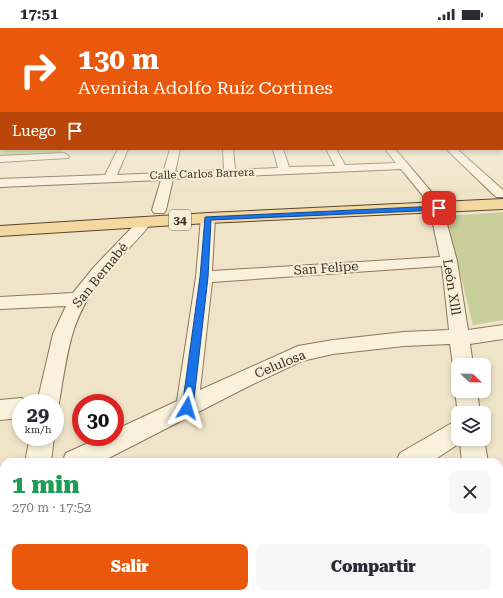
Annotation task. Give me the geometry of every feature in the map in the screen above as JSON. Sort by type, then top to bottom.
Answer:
[{"type":"main road","name":"34","points":[[0,231],[144,223],[502,197]]},
{"type":"main road","name":"34","points":[[0,218],[159,210],[435,203]]},
{"type":"street","points":[[110,178],[123,150]]},
{"type":"street","points":[[159,210],[175,150]]},
{"type":"street","points":[[228,150],[230,173]]},
{"type":"street","points":[[278,150],[285,171]]},
{"type":"street","points":[[332,150],[342,169]]},
{"type":"street","points":[[391,150],[435,203]]},
{"type":"street","points":[[452,150],[502,197]]},
{"type":"street","points":[[0,159],[67,153]]},
{"type":"street","points":[[48,180],[67,153]]},
{"type":"street","name":"Calle Carlos Barrera","points":[[0,183],[404,166]]},
{"type":"street","name":"León Xlll","points":[[435,203],[448,261],[462,358]]},
{"type":"street","points":[[187,408],[204,277],[208,218]]},
{"type":"street","name":"San Bernabé","points":[[50,394],[65,324],[79,299],[119,249],[144,223]]},
{"type":"street","name":"San Felipe","points":[[204,277],[448,261]]},
{"type":"street","points":[[0,303],[79,299]]},
{"type":"street","name":"Celulosa","points":[[83,458],[239,381],[298,354],[333,347],[396,340],[435,337],[483,336],[503,332]]},
{"type":"street","points":[[0,410],[12,409]]},
{"type":"street","points":[[416,458],[451,436]]},
{"type":"street","points":[[39,458],[41,446]]},
{"type":"street","points":[[473,446],[474,458]]},
{"type":"green space","points":[[0,150],[63,150],[60,154],[0,157]]},
{"type":"green space","points":[[503,212],[503,320],[473,325],[446,216]]},
{"type":"route","points":[[187,408],[204,277],[208,218],[439,208]]}]
